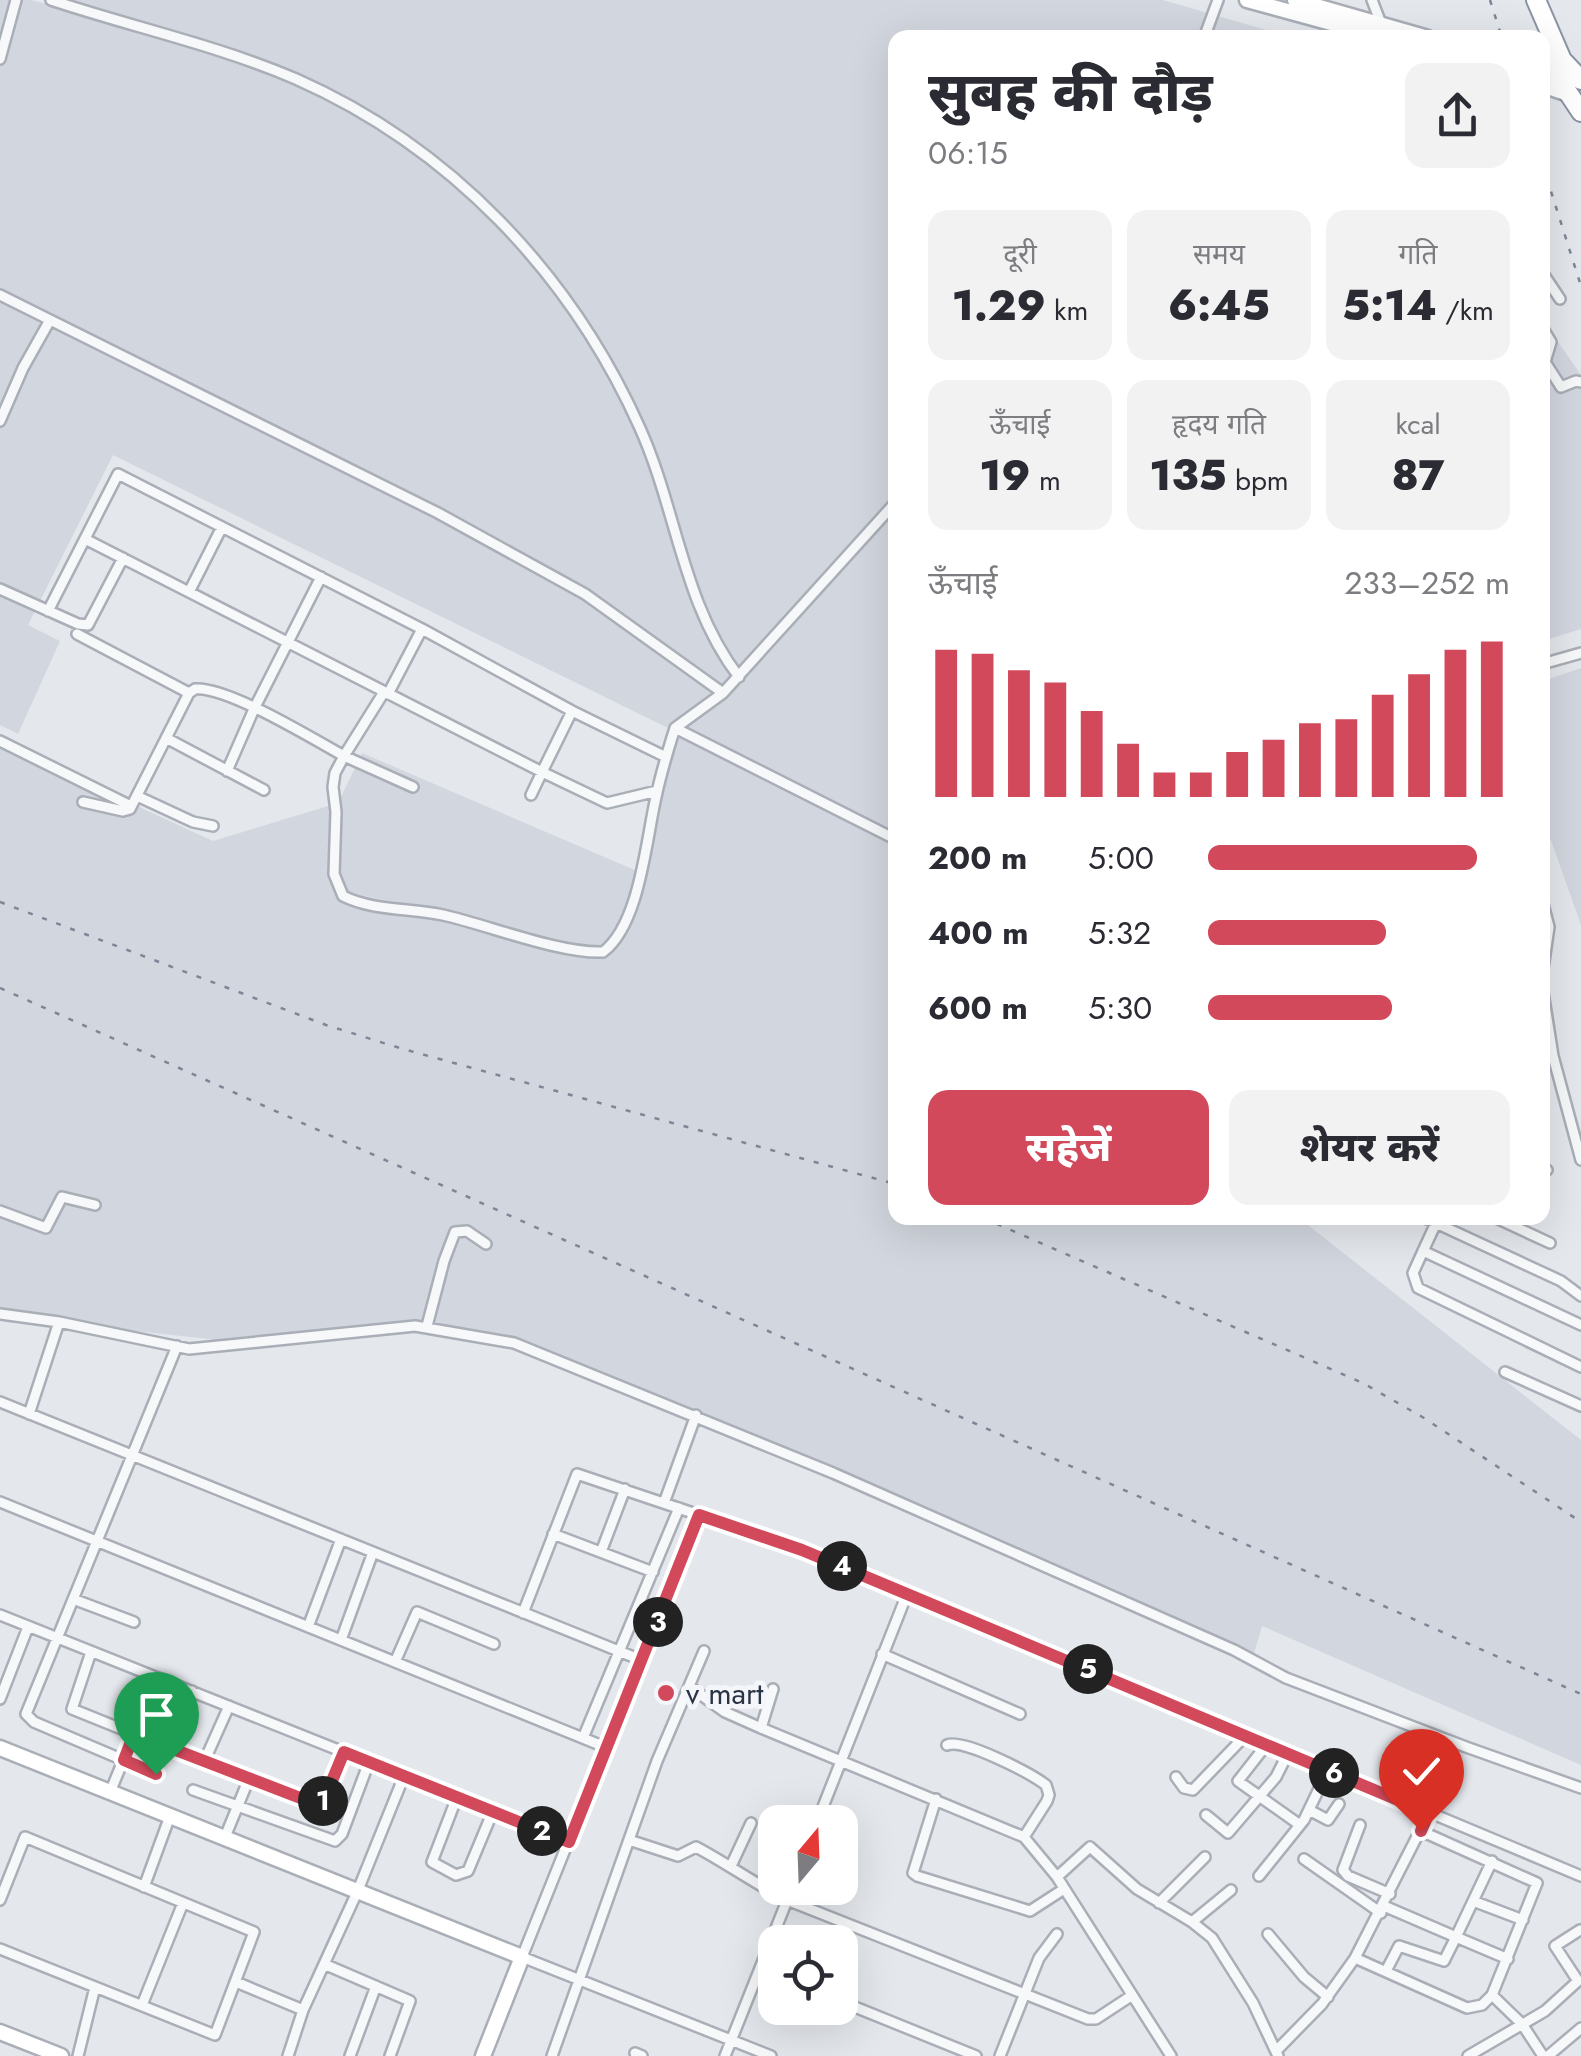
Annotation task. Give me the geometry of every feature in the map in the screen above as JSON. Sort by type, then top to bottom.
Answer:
[{"type":"highway","points":[[1524,0],[1538,30]]},
{"type":"highway","points":[[1536,0],[1549,30]]},
{"type":"highway","points":[[1550,32],[1562,60],[1561,80]]},
{"type":"highway","points":[[1550,57],[1581,112]]},
{"type":"street","points":[[0,59],[16,0]]},
{"type":"street","points":[[51,0],[242,58],[294,79],[378,122],[451,174],[478,200],[551,279],[610,368],[649,448],[690,588],[710,632],[739,677]]},
{"type":"street","points":[[1207,30],[1218,0]]},
{"type":"street","points":[[1247,0],[1350,30]]},
{"type":"street","points":[[1295,0],[1384,30]]},
{"type":"street","points":[[1372,0],[1384,30]]},
{"type":"street","points":[[1550,284],[1560,298]]},
{"type":"street","points":[[0,294],[438,513],[585,594],[724,694]]},
{"type":"street","points":[[0,420],[22,368],[50,320]]},
{"type":"street","points":[[1550,370],[1561,388],[1581,382]]},
{"type":"street","points":[[48,611],[118,474],[666,757]]},
{"type":"street","points":[[422,629],[335,773],[334,874],[343,896],[358,903],[435,914],[596,952],[608,949],[628,913],[675,728],[724,694],[888,512]]},
{"type":"street","points":[[189,592],[222,527]]},
{"type":"street","points":[[84,539],[607,803],[657,791]]},
{"type":"street","points":[[0,589],[88,625],[123,558]]},
{"type":"street","points":[[228,771],[254,709],[321,578]]},
{"type":"street","points":[[77,634],[189,693]]},
{"type":"street","points":[[1550,662],[1581,653]]},
{"type":"street","points":[[83,802],[123,811],[134,801],[189,693],[201,688],[254,709],[413,787]]},
{"type":"street","points":[[531,795],[572,711]]},
{"type":"street","points":[[675,728],[888,836]]},
{"type":"street","points":[[166,738],[264,790]]},
{"type":"street","points":[[0,741],[134,801],[212,826]]},
{"type":"street","points":[[1550,1037],[1581,1160]]},
{"type":"street","points":[[0,1210],[46,1228],[62,1197],[95,1205]]},
{"type":"street","points":[[1435,1225],[1414,1273],[1418,1288],[1581,1367]]},
{"type":"street","points":[[1440,1225],[1561,1281],[1581,1296]]},
{"type":"street","points":[[1454,1231],[1457,1225]]},
{"type":"street","points":[[1511,1225],[1550,1243]]},
{"type":"street","points":[[427,1326],[444,1260],[456,1232],[466,1231],[486,1244]]},
{"type":"street","points":[[1423,1251],[1581,1325]]},
{"type":"street","points":[[0,1314],[202,1349],[334,1332],[427,1326],[514,1343],[696,1416],[1216,1642],[1286,1678],[1581,1788]]},
{"type":"street","points":[[30,1414],[59,1322]]},
{"type":"street","points":[[156,1774],[26,1716],[177,1346]]},
{"type":"street","points":[[1505,1372],[1581,1406]]},
{"type":"street","points":[[1,1406],[30,1414],[641,1660]]},
{"type":"street","points":[[664,1503],[696,1416]]},
{"type":"street","points":[[523,1614],[577,1474],[802,1550],[1581,1876]]},
{"type":"street","points":[[601,1552],[625,1490]]},
{"type":"street","points":[[0,1502],[605,1747]]},
{"type":"street","points":[[583,1738],[680,1508]]},
{"type":"street","points":[[483,2056],[699,1515]]},
{"type":"street","points":[[553,1534],[653,1572]]},
{"type":"street","points":[[308,1627],[341,1539]]},
{"type":"street","points":[[341,1640],[373,1552]]},
{"type":"street","points":[[823,1805],[907,1594]]},
{"type":"street","points":[[73,1599],[134,1622]]},
{"type":"street","points":[[395,1662],[416,1612],[494,1644]]},
{"type":"street","points":[[0,1615],[569,1842]]},
{"type":"street","points":[[0,1699],[28,1627]]},
{"type":"street","points":[[91,1652],[72,1709],[248,1780],[316,1804],[324,1800],[344,1752]]},
{"type":"street","points":[[552,2056],[656,1762],[704,1652]]},
{"type":"street","points":[[882,1654],[1020,1714]]},
{"type":"street","points":[[690,1687],[726,1712],[761,1728],[1024,1837],[1064,1889],[1170,2056]]},
{"type":"street","points":[[761,1728],[773,1688]]},
{"type":"street","points":[[170,1748],[192,1691]]},
{"type":"street","points":[[204,1762],[228,1706]]},
{"type":"street","points":[[111,1790],[134,1734]]},
{"type":"street","points":[[1176,1777],[1184,1788],[1193,1790],[1246,1735]]},
{"type":"street","points":[[947,1744],[955,1742],[1002,1760],[1046,1785],[1047,1801],[1024,1837]]},
{"type":"street","points":[[1267,1744],[1238,1782],[1300,1825]]},
{"type":"street","points":[[0,1748],[771,2056]]},
{"type":"street","points":[[1206,1815],[1228,1833],[1280,1772],[1288,1754]]},
{"type":"street","points":[[193,1790],[335,1841],[342,1834],[369,1762]]},
{"type":"street","points":[[1259,1876],[1300,1825],[1328,1770]]},
{"type":"street","points":[[288,2056],[303,2010],[404,1776]]},
{"type":"street","points":[[224,1837],[248,1780]]},
{"type":"street","points":[[457,1797],[432,1862],[456,1874],[468,1870],[493,1812]]},
{"type":"street","points":[[936,1799],[914,1860],[916,1876],[1030,1911],[1064,1889]]},
{"type":"street","points":[[1309,1810],[1328,1820],[1339,1804]]},
{"type":"street","points":[[1056,1878],[1090,1847],[1136,1890],[1192,1922],[1212,1938],[1232,1968],[1277,2054],[1328,1997],[1355,1958],[1429,1813]]},
{"type":"street","points":[[144,1887],[170,1816]]},
{"type":"street","points":[[732,1866],[751,1823]]},
{"type":"street","points":[[1360,1825],[1343,1870],[1348,1876],[1390,1894]]},
{"type":"street","points":[[1421,1831],[1538,1882]]},
{"type":"street","points":[[0,1900],[25,1837],[254,1932],[215,2035],[0,1948]]},
{"type":"street","points":[[629,1840],[678,1856],[694,1846],[758,1885]]},
{"type":"street","points":[[1159,1903],[1205,1857]]},
{"type":"street","points":[[1304,1859],[1382,1910],[1508,1959]]},
{"type":"street","points":[[1386,1971],[1399,1946],[1442,1962],[1492,1860]]},
{"type":"street","points":[[1355,1958],[1467,2008],[1482,2005],[1492,1995],[1548,1863]]},
{"type":"street","points":[[1192,1922],[1230,1890]]},
{"type":"street","points":[[1472,1900],[1523,1920]]},
{"type":"street","points":[[142,2006],[183,1903]]},
{"type":"street","points":[[800,1905],[1088,2020],[1096,2019],[1131,1996]]},
{"type":"street","points":[[1468,2056],[1545,2011],[1580,1983],[1555,1946],[1580,1930]]},
{"type":"street","points":[[1000,2056],[1039,1958],[1057,1934]]},
{"type":"street","points":[[1268,1934],[1304,1977],[1328,1997]]},
{"type":"street","points":[[324,1964],[410,2001],[390,2056]]},
{"type":"street","points":[[725,2056],[758,1974]]},
{"type":"street","points":[[236,1982],[303,2010]]},
{"type":"street","points":[[78,2056],[95,1986]]},
{"type":"street","points":[[350,2056],[376,1986]]},
{"type":"street","points":[[1492,1995],[1522,2024],[1546,2056],[1581,2028]]},
{"type":"street","points":[[858,2007],[976,2056]]},
{"type":"street","points":[[0,2032],[62,2056]]},
{"type":"shaded area","points":[[0,0],[47,4],[48,0],[1163,0],[1266,30],[888,30],[888,1225],[1308,1225],[1581,1440],[1581,1765],[1262,1626],[1251,1664],[536,1349],[411,1328],[245,1343],[0,1316],[0,743],[213,841],[338,803],[362,753],[644,874],[678,733],[113,455],[28,625],[60,641],[18,734],[0,725]]},
{"type":"shaded area","points":[[1550,330],[1581,375],[1581,629],[1550,639]]},
{"type":"shaded area","points":[[1581,668],[1581,925],[1550,838],[1550,679]]},
{"type":"railway","points":[[1490,0],[1499,30]]},
{"type":"railway","points":[[1550,188],[1581,286]]},
{"type":"railway","points":[[0,902],[326,1025],[888,1182]]},
{"type":"railway","points":[[0,988],[1581,1694]]},
{"type":"railway","points":[[999,1225],[1363,1383],[1424,1418],[1581,1522]]},
{"type":"place","name":"v mart","points":[[666,1693]]},
{"type":"route","points":[[156,1774],[124,1760],[134,1734],[316,1804],[324,1800],[344,1752],[569,1842],[699,1515],[802,1550],[1429,1813],[1421,1831]]}]
